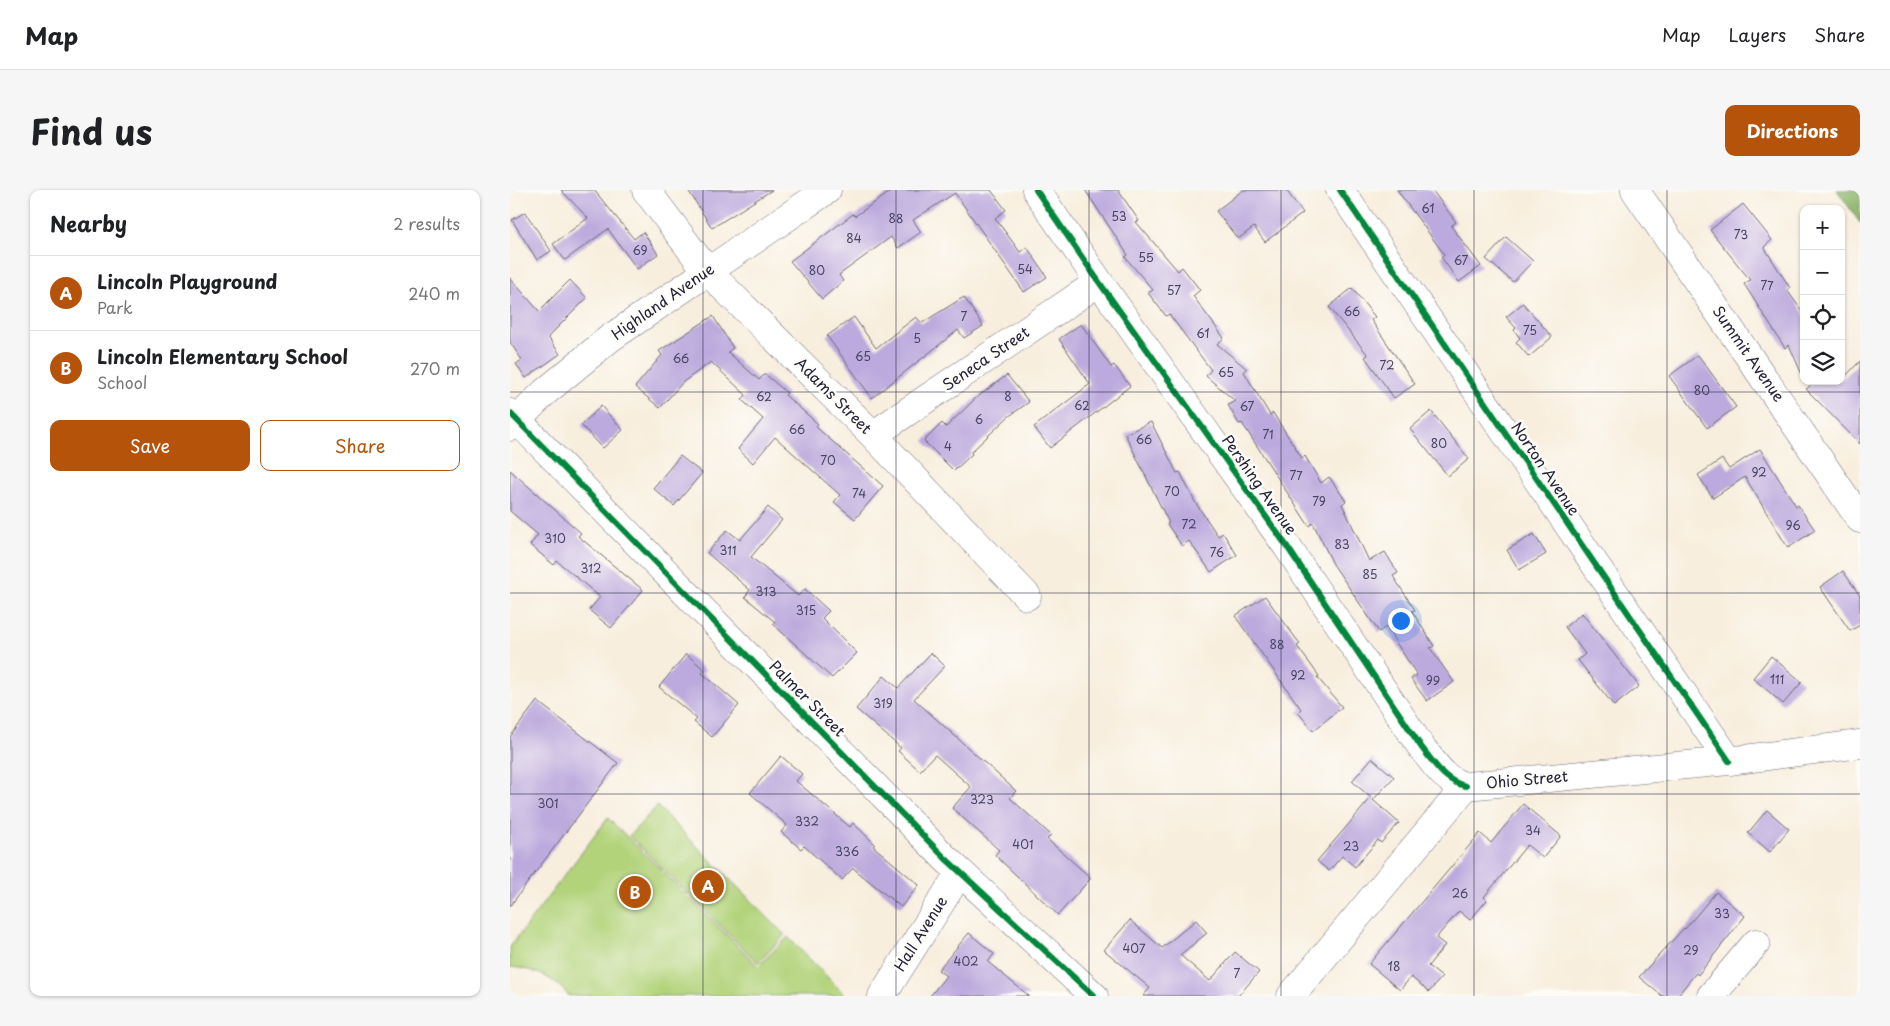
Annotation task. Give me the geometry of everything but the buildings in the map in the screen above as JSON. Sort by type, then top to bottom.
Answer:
[{"type":"street","name":"Adams Street","points":[[646,190],[707,271],[873,435],[1027,596]]},
{"type":"street","name":"Highland Avenue","points":[[512,420],[610,339],[828,190]]},
{"type":"street","name":"Pershing Avenue","points":[[1036,190],[1286,545],[1422,748],[1447,778],[1456,784],[1466,786]]},
{"type":"street","name":"Norton Avenue","points":[[1340,190],[1730,761]]},
{"type":"street","name":"Summit Avenue","points":[[1635,190],[1860,519]]},
{"type":"street","name":"Seneca Street","points":[[873,435],[1099,282]]},
{"type":"street","name":"Palmer Street","points":[[512,420],[960,872],[1094,996]]},
{"type":"street","name":"Ohio Street","points":[[1291,996],[1466,786],[1730,761],[1860,744]]},
{"type":"street","name":"Hall Avenue","points":[[882,996],[960,872]]},
{"type":"street","points":[[1711,996],[1756,943]]},
{"type":"green space","points":[[1837,190],[1860,190],[1860,223]]},
{"type":"green space","points":[[657,806],[785,935],[758,963],[629,836]]},
{"type":"green space","points":[[608,818],[758,966],[788,937],[846,996],[569,996],[563,989],[542,975],[510,967],[510,947]]},
{"type":"cycle path","points":[[1036,190],[1286,545],[1422,748],[1446,776],[1452,781],[1466,786]]},
{"type":"cycle path","points":[[1340,190],[1729,761]]},
{"type":"cycle path","points":[[510,413],[945,858],[1094,996]]},
{"type":"place","name":"Lincoln Playground","points":[[708,886]]},
{"type":"place","name":"Lincoln Elementary School","points":[[635,892]]}]
